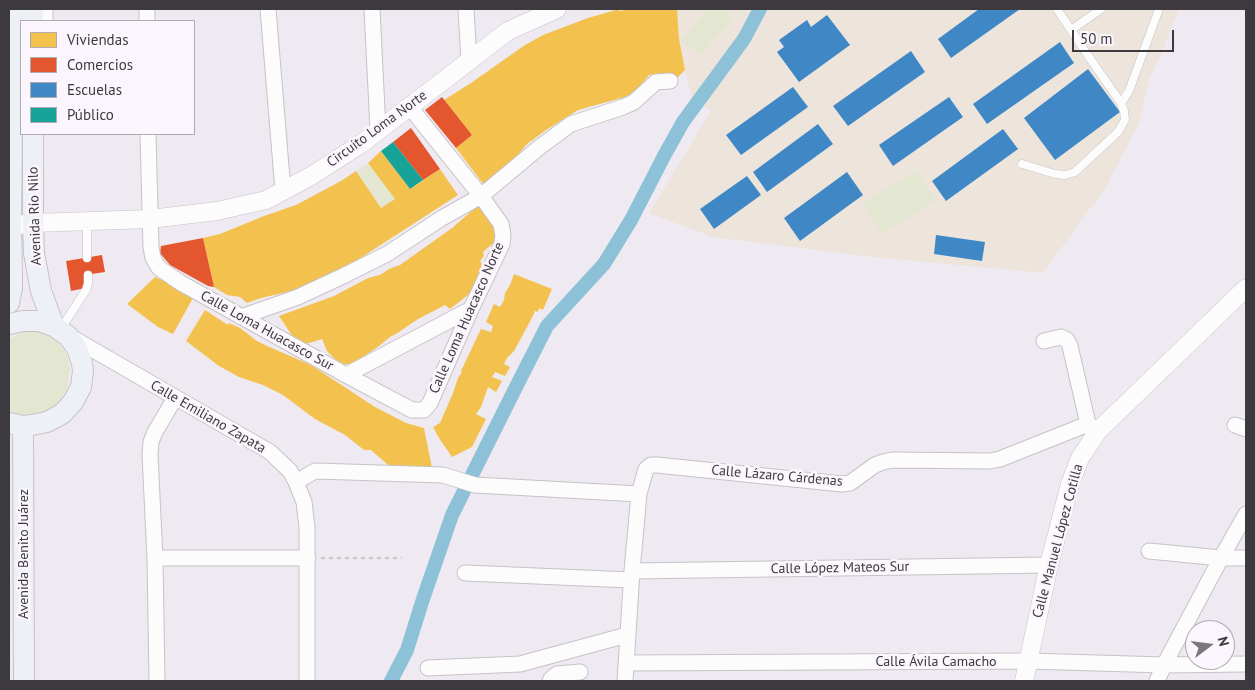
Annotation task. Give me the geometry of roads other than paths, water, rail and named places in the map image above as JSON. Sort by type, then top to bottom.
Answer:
[{"type":"main road","name":"Avenida Río Nilo","points":[[9,303],[12,288],[9,225],[13,9]]},
{"type":"main road","name":"Avenida Río Nilo","points":[[16,424],[32,426],[47,422],[62,414],[73,402],[81,388],[83,379],[82,363],[78,348],[61,331],[41,291],[37,272],[32,223],[33,135]]},
{"type":"main road","points":[[9,324],[23,321],[39,321],[61,331]]},
{"type":"main road","name":"Avenida Benito Juárez","points":[[16,424],[20,483],[24,681]]},
{"type":"street","points":[[268,9],[283,191]]},
{"type":"street","points":[[372,9],[378,130]]},
{"type":"street","points":[[466,9],[469,61]]},
{"type":"street","name":"Circuito Loma Norte","points":[[9,225],[150,218],[217,212],[266,200],[311,176],[361,144],[508,31],[557,9]]},
{"type":"street","points":[[241,317],[298,297],[387,254],[442,218],[481,196],[541,146],[571,124],[634,102],[656,82],[670,81]]},
{"type":"street","name":"Calle Loma Huacasco Norte","points":[[409,106],[481,196],[501,224],[503,235],[502,244],[430,403],[424,410]]},
{"type":"street","points":[[32,223],[41,200],[43,135]]},
{"type":"street","name":"Calle Loma Huacasco Sur","points":[[148,135],[152,252],[159,268],[181,283],[346,375],[412,410],[424,410]]},
{"type":"street","name":"Calle Manuel López Cotilla","points":[[1024,681],[1049,565],[1070,484],[1093,427],[1246,290]]},
{"type":"street","points":[[346,375],[471,309]]},
{"type":"street","name":"Calle Emiliano Zapata","points":[[61,331],[270,452],[290,471],[304,502],[307,527],[308,681]]},
{"type":"street","points":[[1044,341],[1061,337],[1067,340],[1093,427]]},
{"type":"street","points":[[157,681],[155,558],[150,456],[151,442],[155,432],[175,398]]},
{"type":"street","name":"Calle Lázaro Cárdenas","points":[[639,494],[646,469],[657,465],[842,484],[856,480],[875,465],[883,462],[892,460],[990,461],[1093,427]]},
{"type":"street","points":[[296,482],[315,471],[443,475],[475,485],[639,494],[631,575],[625,681]]},
{"type":"street","points":[[1157,681],[1246,514]]},
{"type":"street","points":[[1149,552],[1221,558],[1246,558]]},
{"type":"street","points":[[155,558],[308,558]]},
{"type":"street","name":"Calle López Mateos Sur","points":[[465,573],[631,575],[1049,565]]},
{"type":"street","points":[[428,668],[520,664],[627,635]]},
{"type":"street","name":"Calle Ávila Camacho","points":[[626,663],[1029,661],[1164,665],[1246,664]]},
{"type":"street","points":[[550,681],[557,674],[580,672]]},
{"type":"lane","points":[[1022,164],[1055,174],[1065,175],[1075,172],[1118,132],[1125,120],[1121,103],[1057,9]]},
{"type":"lane","points":[[1071,30],[1101,9]]},
{"type":"lane","points":[[1121,103],[1129,91],[1159,9]]},
{"type":"lane","points":[[87,221],[87,258]]},
{"type":"lane","points":[[61,331],[86,290],[88,275]]},
{"type":"waterway","points":[[391,681],[407,650],[452,515],[547,326],[604,264],[631,220],[683,122],[744,39],[760,9]]}]
